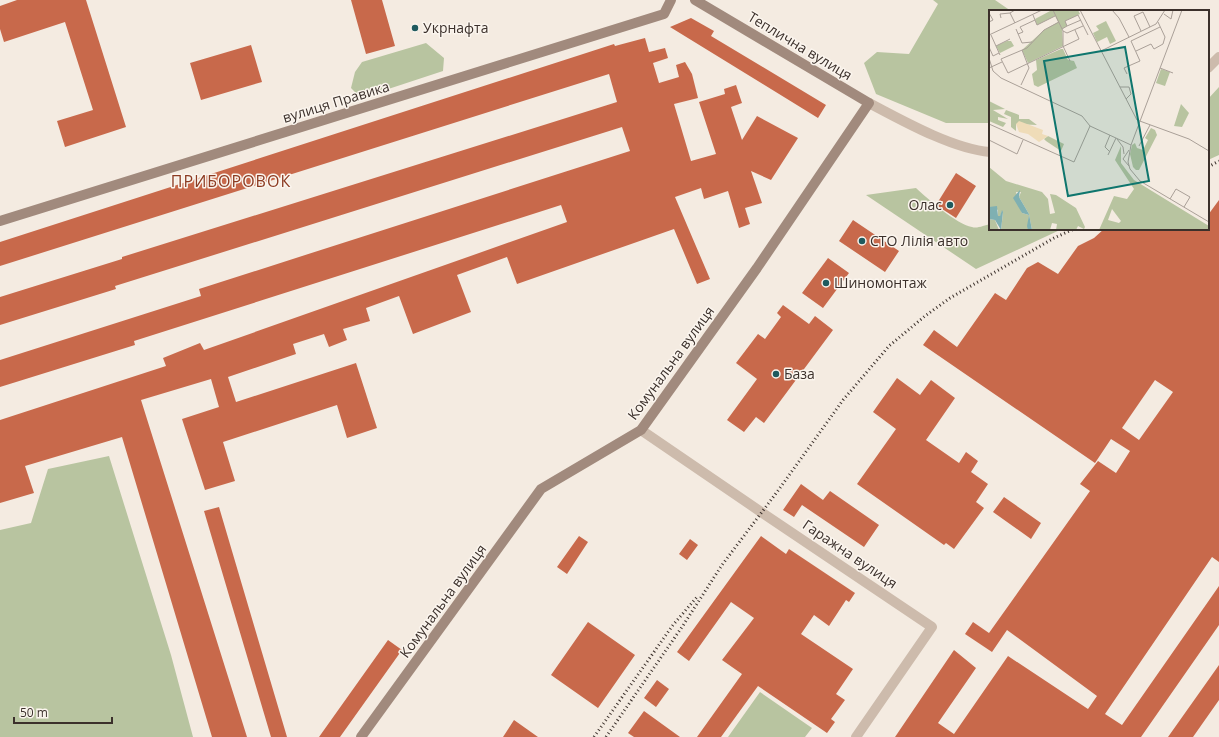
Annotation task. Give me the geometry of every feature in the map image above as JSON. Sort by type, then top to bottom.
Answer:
[{"type":"street","name":"вулиця Правика","points":[[0,221],[664,14],[671,0]]},
{"type":"street","name":"Теплична вулиця","points":[[695,0],[869,104]]},
{"type":"street","points":[[1209,67],[1219,57]]},
{"type":"street","points":[[869,104],[942,139],[979,151],[989,152]]},
{"type":"street","name":"Комунальна вулиця","points":[[361,737],[541,489],[641,430],[754,273],[869,104]]},
{"type":"street","name":"Гаражна вулиця","points":[[641,430],[932,627],[856,737]]},
{"type":"green space","points":[[933,0],[995,0],[1010,10],[989,10],[989,123],[946,123],[876,94],[864,63],[877,52],[909,54],[938,4]]},
{"type":"green space","points":[[426,43],[444,58],[443,71],[361,98],[351,88],[355,72],[362,62]]},
{"type":"green space","points":[[1219,87],[1219,155],[1209,160],[1209,98]]},
{"type":"green space","points":[[916,188],[950,216],[965,225],[979,227],[989,224],[989,230],[1060,230],[976,269],[866,195]]},
{"type":"green space","points":[[109,456],[171,655],[193,737],[0,737],[0,530],[31,523],[48,469]]},
{"type":"green space","points":[[760,692],[812,728],[805,737],[728,737]]},
{"type":"building","points":[[17,0],[86,0],[126,127],[65,147],[57,121],[93,110],[65,22],[4,42],[0,29],[0,6]]},
{"type":"building","points":[[351,0],[382,0],[395,46],[366,54]]},
{"type":"building","points":[[691,18],[714,31],[711,36],[826,105],[818,118],[670,27]]},
{"type":"building","points":[[645,38],[649,52],[665,48],[668,58],[653,63],[659,83],[679,77],[676,65],[685,62],[692,74],[698,98],[674,104],[691,161],[716,154],[699,102],[725,94],[724,89],[736,85],[742,103],[731,107],[742,140],[757,116],[798,138],[771,180],[751,171],[762,203],[745,208],[750,224],[739,228],[728,191],[704,199],[701,188],[675,197],[710,279],[697,284],[674,229],[517,284],[507,257],[457,275],[471,312],[413,334],[399,296],[366,308],[370,321],[343,329],[347,340],[329,347],[324,334],[293,344],[296,354],[228,377],[236,402],[356,363],[377,428],[347,438],[337,405],[223,442],[235,481],[205,490],[182,419],[219,407],[211,379],[141,400],[247,737],[212,737],[122,437],[25,466],[34,493],[0,503],[0,420],[166,366],[163,358],[200,343],[204,350],[567,222],[561,205],[134,341],[135,345],[0,387],[0,360],[201,296],[199,289],[630,151],[622,127],[115,286],[116,289],[0,325],[0,297],[122,259],[122,257],[617,102],[609,74],[0,266],[0,242],[614,44],[615,46]]},
{"type":"building","points":[[251,45],[262,82],[201,100],[190,63]]},
{"type":"building","points":[[956,173],[976,186],[956,218],[936,205]]},
{"type":"building","points":[[1219,200],[1219,562],[1212,557],[1105,714],[1122,725],[1219,586],[1219,625],[1141,737],[895,737],[954,650],[976,668],[938,723],[954,734],[1008,656],[1088,709],[1097,696],[1007,630],[992,652],[965,634],[973,622],[989,633],[1090,491],[1080,484],[1098,461],[1116,473],[1130,451],[1111,439],[1095,463],[923,345],[934,330],[957,347],[995,293],[1006,300],[1027,268],[1038,262],[1058,274],[1078,246],[1094,238],[1103,230],[1209,230],[1209,214]],"holes":[[[1155,380],[1173,392],[1139,440],[1122,428]]]},
{"type":"building","name":"СТО Лілія авто","points":[[853,220],[899,251],[885,272],[839,241]]},
{"type":"building","name":"Шиномонтаж","points":[[828,258],[849,273],[823,308],[802,293]]},
{"type":"building","name":"База","points":[[783,305],[809,324],[815,316],[833,330],[764,423],[756,417],[744,432],[727,420],[757,379],[736,363],[758,334],[765,339],[781,317],[777,313]]},
{"type":"building","points":[[897,378],[920,395],[931,380],[955,398],[926,440],[959,463],[966,452],[978,461],[971,472],[988,484],[976,502],[984,508],[954,549],[946,543],[944,545],[857,484],[896,429],[873,412]]},
{"type":"building","points":[[801,484],[823,500],[830,491],[879,525],[864,547],[802,505],[794,517],[783,510]]},
{"type":"building","points":[[1004,497],[1041,523],[1031,539],[993,512]]},
{"type":"building","points":[[219,507],[287,737],[271,737],[204,511]]},
{"type":"building","points":[[579,536],[588,542],[567,574],[557,567]]},
{"type":"building","points":[[761,536],[786,554],[789,549],[855,593],[849,602],[846,600],[829,626],[814,615],[801,634],[853,669],[836,694],[845,700],[831,719],[835,722],[827,733],[758,686],[721,737],[697,737],[742,674],[722,660],[754,618],[731,602],[689,661],[677,652]]},
{"type":"building","points":[[690,539],[698,545],[687,560],[679,554]]},
{"type":"building","points":[[588,622],[635,655],[598,708],[551,675]]},
{"type":"building","points":[[388,640],[402,650],[340,737],[319,737]]},
{"type":"building","points":[[1219,665],[1219,700],[1193,737],[1168,737]]},
{"type":"building","points":[[657,680],[669,689],[656,707],[644,698]]},
{"type":"building","points":[[644,711],[680,737],[634,737],[628,733]]},
{"type":"building","points":[[514,720],[538,737],[503,737]]},
{"type":"railway","points":[[1209,166],[1219,161]]},
{"type":"railway","points":[[606,737],[682,627],[722,565],[843,400],[889,346],[925,316],[950,298],[1054,238],[1072,230]]},
{"type":"railway","points":[[594,737],[673,625],[697,597]]},
{"type":"place","name":"Укрнафта","points":[[415,28]]},
{"type":"place","name":"Олас","points":[[950,205]]},
{"type":"place","name":"СТО Лілія авто","points":[[862,241]]},
{"type":"place","name":"Шиномонтаж","points":[[826,283]]},
{"type":"place","name":"База","points":[[776,374]]},
{"type":"district","name":"ПРИБОРОВОК","points":[[231,181]]}]
